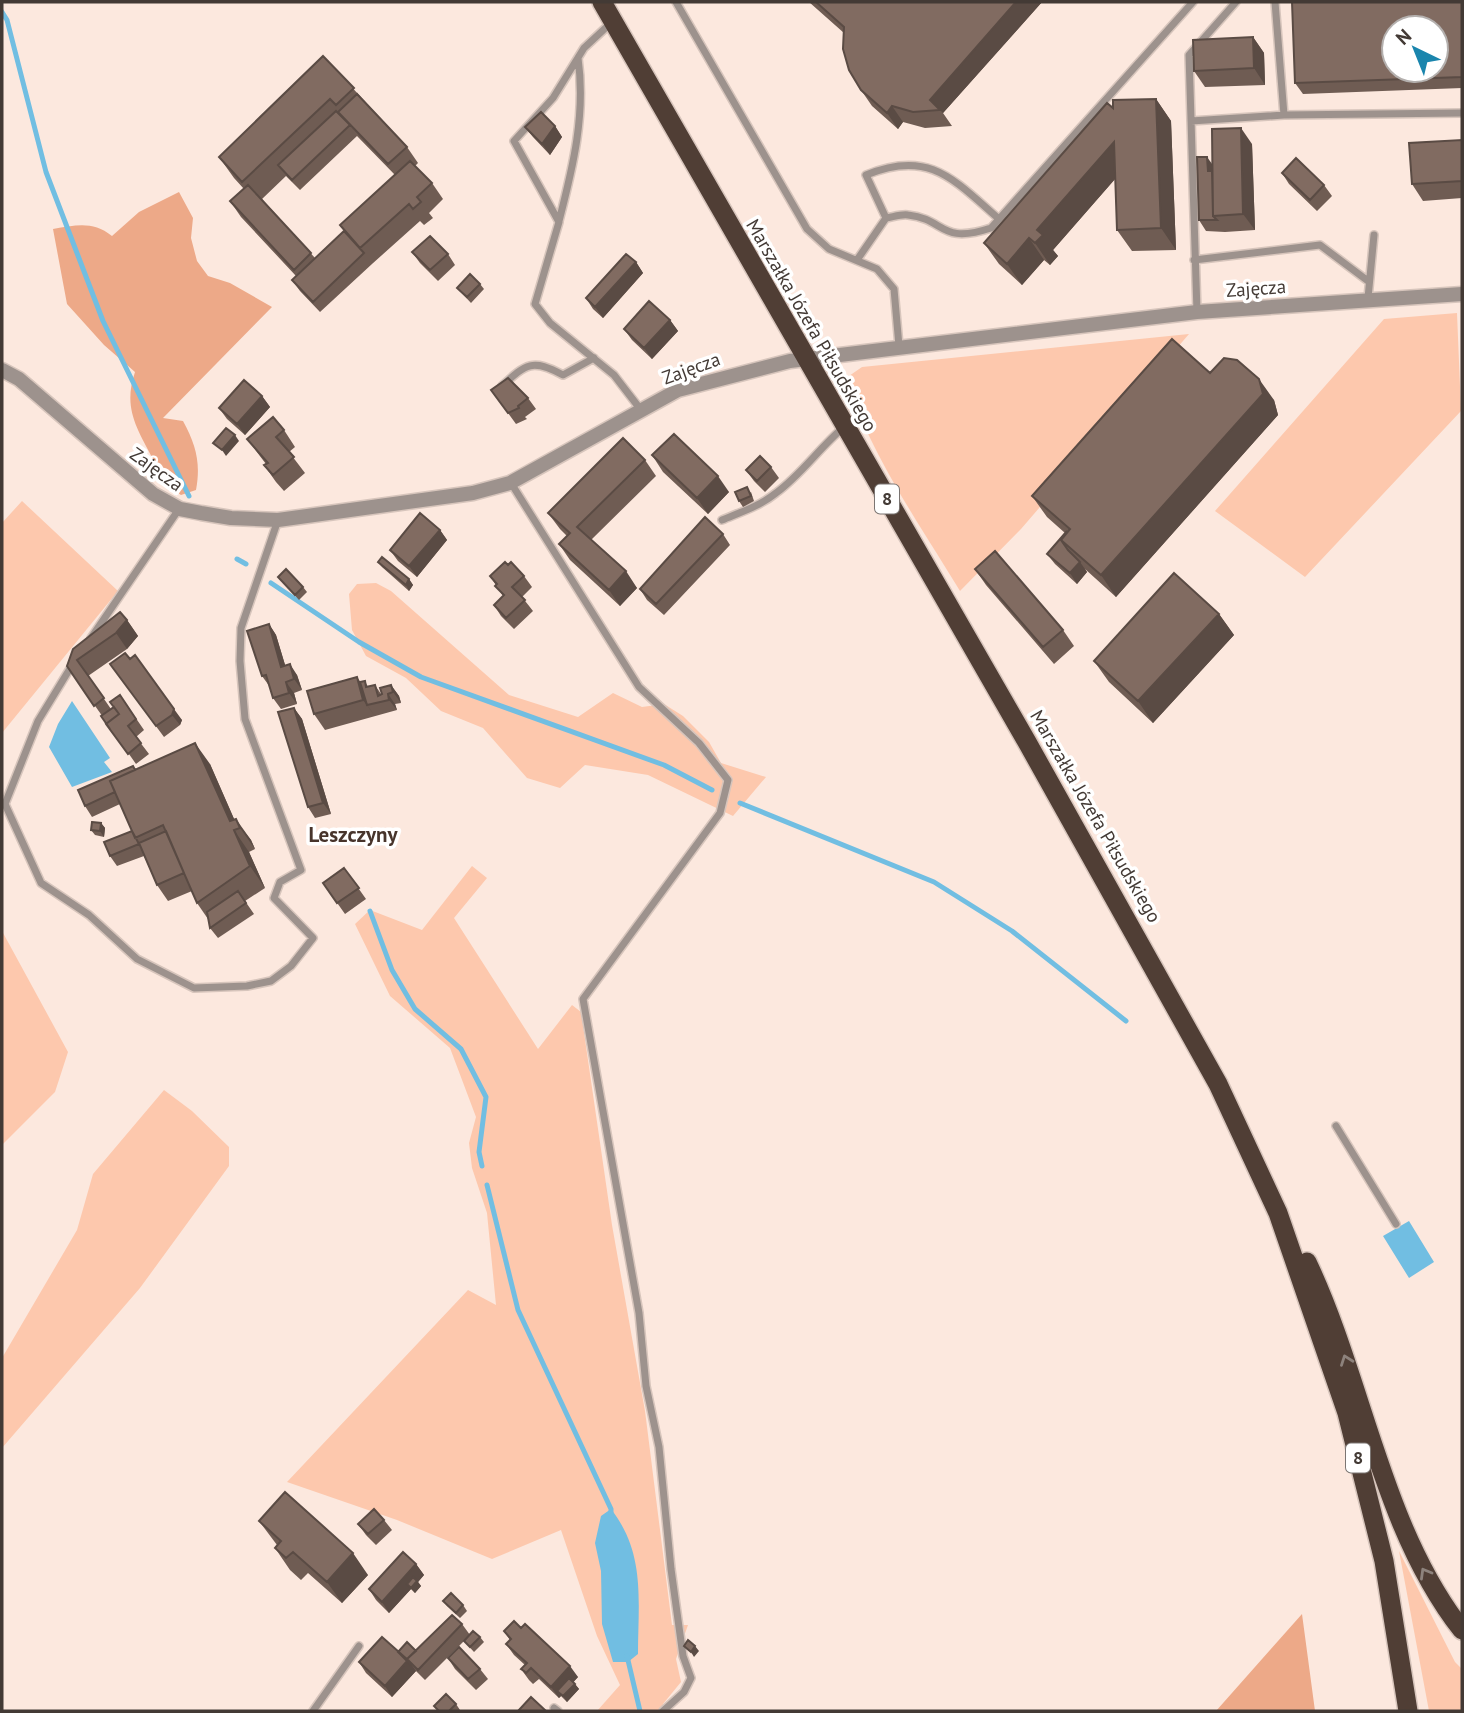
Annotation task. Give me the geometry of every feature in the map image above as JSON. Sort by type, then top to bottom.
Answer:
[{"type":"highway","name":"Marszałka Józefa Piłsudskiego","points":[[602,2],[1179,1009],[1218,1084],[1278,1213],[1347,1413],[1384,1561],[1409,1711]]},
{"type":"highway","points":[[1278,1213],[1296,1238],[1320,1289],[1408,1539],[1422,1570],[1462,1630]]},
{"type":"street","name":"Zajęcza","points":[[2,370],[19,379],[153,494],[180,509],[231,518],[278,520],[473,493],[510,483],[678,390],[736,372],[899,346],[1196,312],[1368,298],[1462,294]]},
{"type":"lane","points":[[676,2],[807,229],[829,250],[877,269],[894,289],[899,346]]},
{"type":"lane","points":[[857,260],[886,218],[907,215],[946,232],[968,236],[991,228],[1194,2]]},
{"type":"lane","points":[[1196,312],[1189,55],[1236,2]]},
{"type":"lane","points":[[1275,2],[1284,115]]},
{"type":"lane","points":[[559,222],[514,141],[553,97],[584,48],[613,21]]},
{"type":"lane","points":[[578,58],[582,80],[578,148],[535,304],[550,323],[614,375],[641,410]]},
{"type":"lane","points":[[1191,121],[1284,115],[1462,113]]},
{"type":"lane","points":[[886,218],[866,175],[890,165],[916,163],[943,173],[999,219]]},
{"type":"lane","points":[[1368,298],[1374,235]]},
{"type":"lane","points":[[1194,261],[1320,245],[1368,281]]},
{"type":"lane","points":[[494,394],[528,365],[540,365],[563,375],[594,358]]},
{"type":"lane","points":[[722,520],[758,506],[778,492],[822,446],[845,427]]},
{"type":"lane","points":[[510,483],[639,687],[699,743],[728,780],[720,813],[583,999],[639,1313],[646,1386],[659,1447],[683,1656],[691,1678],[684,1692],[663,1711]]},
{"type":"lane","points":[[180,509],[68,672],[38,721],[5,804],[41,883],[89,915],[137,959],[194,988],[247,986],[271,981],[291,966],[313,938],[274,898],[280,882],[301,870],[245,719],[240,667],[241,628],[278,520]]},
{"type":"lane","points":[[1336,1126],[1395,1224]]},
{"type":"lane","points":[[313,1711],[359,1646]]},
{"type":"shaded area","points":[[179,192],[193,218],[191,238],[197,261],[208,276],[230,283],[272,307],[163,418],[183,421],[196,454],[196,490],[181,495],[142,470],[153,459],[133,417],[130,396],[135,372],[104,345],[67,304],[53,229],[91,226],[112,236],[139,212]]},
{"type":"shaded area","points":[[1457,313],[1461,411],[1305,577],[1215,511],[1384,319]]},
{"type":"shaded area","points":[[1189,334],[1021,529],[960,591],[879,455],[854,399],[849,376],[862,367]]},
{"type":"shaded area","points":[[22,501],[118,591],[2,733],[2,523]]},
{"type":"shaded area","points":[[376,583],[391,591],[509,695],[578,717],[613,693],[642,707],[664,704],[683,716],[709,742],[721,763],[766,777],[733,816],[648,775],[585,765],[560,788],[527,778],[483,728],[441,711],[406,678],[366,656],[352,630],[349,594],[357,584]]},
{"type":"shaded area","points":[[472,866],[487,878],[454,918],[538,1049],[572,1005],[581,1012],[612,1225],[645,1411],[672,1625],[688,1625],[676,1659],[681,1682],[663,1704],[668,1711],[597,1711],[620,1685],[597,1636],[561,1530],[492,1559],[397,1520],[287,1482],[468,1290],[496,1305],[487,1213],[472,1168],[469,1143],[476,1117],[450,1048],[390,996],[355,924],[370,910],[422,930]]},
{"type":"shaded area","points":[[2,931],[68,1052],[55,1092],[2,1145]]},
{"type":"shaded area","points":[[164,1090],[192,1111],[229,1147],[229,1166],[140,1288],[2,1448],[2,1358],[77,1230],[93,1174]]},
{"type":"shaded area","points":[[1399,1551],[1455,1662],[1462,1669],[1462,1711],[1429,1711]]},
{"type":"shaded area","points":[[1302,1614],[1315,1711],[1216,1711]]},
{"type":"water","points":[[72,701],[110,758],[104,762],[112,772],[72,787],[49,747],[58,724]]},
{"type":"water","points":[[1409,1221],[1434,1262],[1409,1278],[1383,1236]]},
{"type":"water","points":[[611,1509],[630,1543],[638,1578],[638,1654],[628,1662],[613,1662],[602,1624],[601,1571],[595,1543],[601,1516]]},
{"type":"building","points":[[816,2],[1016,2],[930,100],[940,110],[913,112],[892,106],[887,113],[861,90],[849,70],[843,49],[844,27]]},
{"type":"building","points":[[1292,2],[1462,2],[1462,77],[1450,77],[1450,14],[1380,14],[1380,80],[1295,83]]},
{"type":"building","points":[[1253,37],[1254,68],[1194,71],[1193,40]]},
{"type":"building","points":[[323,56],[354,88],[336,105],[330,99],[242,182],[219,157]]},
{"type":"building","points":[[357,94],[407,147],[388,164],[338,112]]},
{"type":"building","points":[[1156,99],[1161,228],[1117,230],[1114,142],[1037,230],[1043,235],[1035,243],[1029,238],[1007,264],[984,243],[1107,103],[1113,108],[1113,100]]},
{"type":"building","points":[[336,111],[350,125],[292,180],[278,165]]},
{"type":"building","points":[[541,112],[555,126],[542,144],[525,127]]},
{"type":"building","points":[[1241,128],[1243,214],[1213,216],[1212,129]]},
{"type":"building","points":[[1462,140],[1462,181],[1412,184],[1409,143]]},
{"type":"building","points":[[1197,157],[1207,157],[1208,171],[1212,171],[1213,216],[1217,220],[1199,220]]},
{"type":"building","points":[[1296,158],[1324,185],[1310,200],[1282,173]]},
{"type":"building","points":[[410,161],[432,183],[417,197],[421,202],[413,209],[409,204],[360,248],[340,225]]},
{"type":"building","points":[[248,185],[311,253],[294,270],[230,201]]},
{"type":"building","points":[[344,231],[364,253],[313,302],[292,280]]},
{"type":"building","points":[[430,236],[448,254],[430,270],[412,252]]},
{"type":"building","points":[[626,254],[636,262],[595,307],[586,298]]},
{"type":"building","points":[[470,274],[480,284],[467,297],[457,288]]},
{"type":"building","points":[[649,301],[670,320],[644,348],[624,329]]},
{"type":"building","points":[[1172,339],[1210,373],[1224,358],[1237,360],[1259,379],[1263,394],[1101,575],[1061,540],[1070,529],[1032,496]]},
{"type":"building","points":[[508,378],[528,398],[519,408],[508,413],[491,390]]},
{"type":"building","points":[[244,380],[262,396],[237,424],[219,408]]},
{"type":"building","points":[[273,417],[284,430],[276,437],[294,457],[273,475],[264,465],[268,463],[247,439]]},
{"type":"building","points":[[226,428],[235,435],[222,450],[213,443]]},
{"type":"building","points":[[674,434],[718,476],[697,498],[652,455]]},
{"type":"building","points":[[623,438],[645,460],[577,527],[626,571],[609,590],[559,544],[570,533],[548,513]]},
{"type":"building","points":[[760,456],[771,467],[757,481],[746,470]]},
{"type":"building","points":[[747,487],[751,496],[739,501],[735,492]]},
{"type":"building","points":[[420,513],[440,530],[409,566],[390,550]]},
{"type":"building","points":[[705,517],[723,534],[656,604],[640,589]]},
{"type":"building","points":[[1067,531],[1061,540],[1080,562],[1070,573],[1047,554]]},
{"type":"building","points":[[995,551],[1063,630],[1043,647],[975,569]]},
{"type":"building","points":[[382,557],[409,579],[406,585],[378,562]]},
{"type":"building","points":[[505,562],[508,565],[511,562],[524,576],[512,587],[525,600],[506,618],[494,605],[504,595],[490,576]]},
{"type":"building","points":[[286,569],[303,587],[295,595],[278,577]]},
{"type":"building","points":[[1174,573],[1219,614],[1138,701],[1094,661]]},
{"type":"building","points":[[120,612],[127,620],[116,633],[77,660],[104,698],[94,706],[67,666],[73,649]]},
{"type":"building","points":[[269,624],[281,667],[290,664],[294,679],[286,682],[289,693],[273,698],[266,675],[262,676],[247,631]]},
{"type":"building","points":[[125,653],[130,659],[135,655],[174,709],[172,715],[156,726],[110,664]]},
{"type":"building","points":[[357,677],[363,700],[314,714],[307,691]]},
{"type":"building","points":[[365,681],[366,687],[375,685],[378,696],[382,694],[380,688],[391,685],[393,692],[388,694],[389,700],[367,705],[360,682]]},
{"type":"building","points":[[120,695],[136,719],[128,726],[141,743],[128,754],[106,724],[119,714],[110,702]]},
{"type":"building","points":[[114,707],[119,714],[106,724],[101,716]]},
{"type":"building","points":[[294,708],[323,803],[308,807],[278,712]]},
{"type":"building","points":[[195,743],[230,821],[236,819],[240,828],[234,830],[250,866],[197,903],[163,825],[135,838],[110,781]]},
{"type":"building","points":[[133,766],[135,770],[110,781],[115,792],[85,806],[78,790]]},
{"type":"building","points":[[92,822],[101,823],[100,831],[91,830]]},
{"type":"building","points":[[132,831],[139,844],[110,856],[104,842]]},
{"type":"building","points":[[166,831],[184,873],[157,885],[139,843]]},
{"type":"building","points":[[344,868],[359,888],[337,903],[323,883]]},
{"type":"building","points":[[238,891],[246,903],[210,928],[207,912]]},
{"type":"building","points":[[285,1492],[353,1553],[327,1582],[293,1552],[286,1558],[275,1548],[281,1541],[259,1521]]},
{"type":"building","points":[[374,1509],[384,1520],[368,1534],[358,1524]]},
{"type":"building","points":[[403,1552],[416,1564],[382,1602],[369,1589]]},
{"type":"building","points":[[413,1577],[417,1581],[411,1588],[407,1584]]},
{"type":"building","points":[[451,1593],[463,1605],[456,1613],[443,1601]]},
{"type":"building","points":[[452,1615],[462,1624],[418,1670],[407,1659]]},
{"type":"building","points":[[514,1621],[521,1628],[525,1624],[570,1666],[551,1687],[531,1668],[526,1673],[521,1669],[527,1663],[506,1644],[511,1639],[504,1631]]},
{"type":"building","points":[[473,1631],[480,1637],[470,1647],[464,1641]]},
{"type":"building","points":[[382,1637],[408,1660],[385,1686],[359,1662]]},
{"type":"building","points":[[688,1640],[695,1646],[691,1652],[684,1646]]},
{"type":"building","points":[[407,1642],[416,1651],[407,1659],[411,1665],[398,1652]]},
{"type":"building","points":[[459,1647],[480,1669],[468,1679],[448,1658]]},
{"type":"building","points":[[569,1678],[575,1684],[563,1696],[557,1691]]},
{"type":"building","points":[[446,1694],[456,1704],[449,1711],[439,1711],[434,1706]]},
{"type":"building","points":[[531,1697],[546,1711],[518,1711]]},
{"type":"waterway","points":[[2,12],[7,20],[46,172],[103,321],[189,496]]},
{"type":"waterway","points":[[237,559],[246,564]]},
{"type":"waterway","points":[[271,583],[359,642],[421,677],[664,765],[712,790]]},
{"type":"waterway","points":[[740,803],[934,882],[1012,931],[1126,1021]]},
{"type":"waterway","points":[[370,911],[392,970],[415,1009],[461,1049],[486,1097],[479,1152],[482,1166]]},
{"type":"waterway","points":[[487,1185],[518,1310],[611,1509],[611,1515]]},
{"type":"waterway","points":[[627,1656],[640,1711]]},
{"type":"district","name":"Leszczyny","points":[[353,835]]}]
